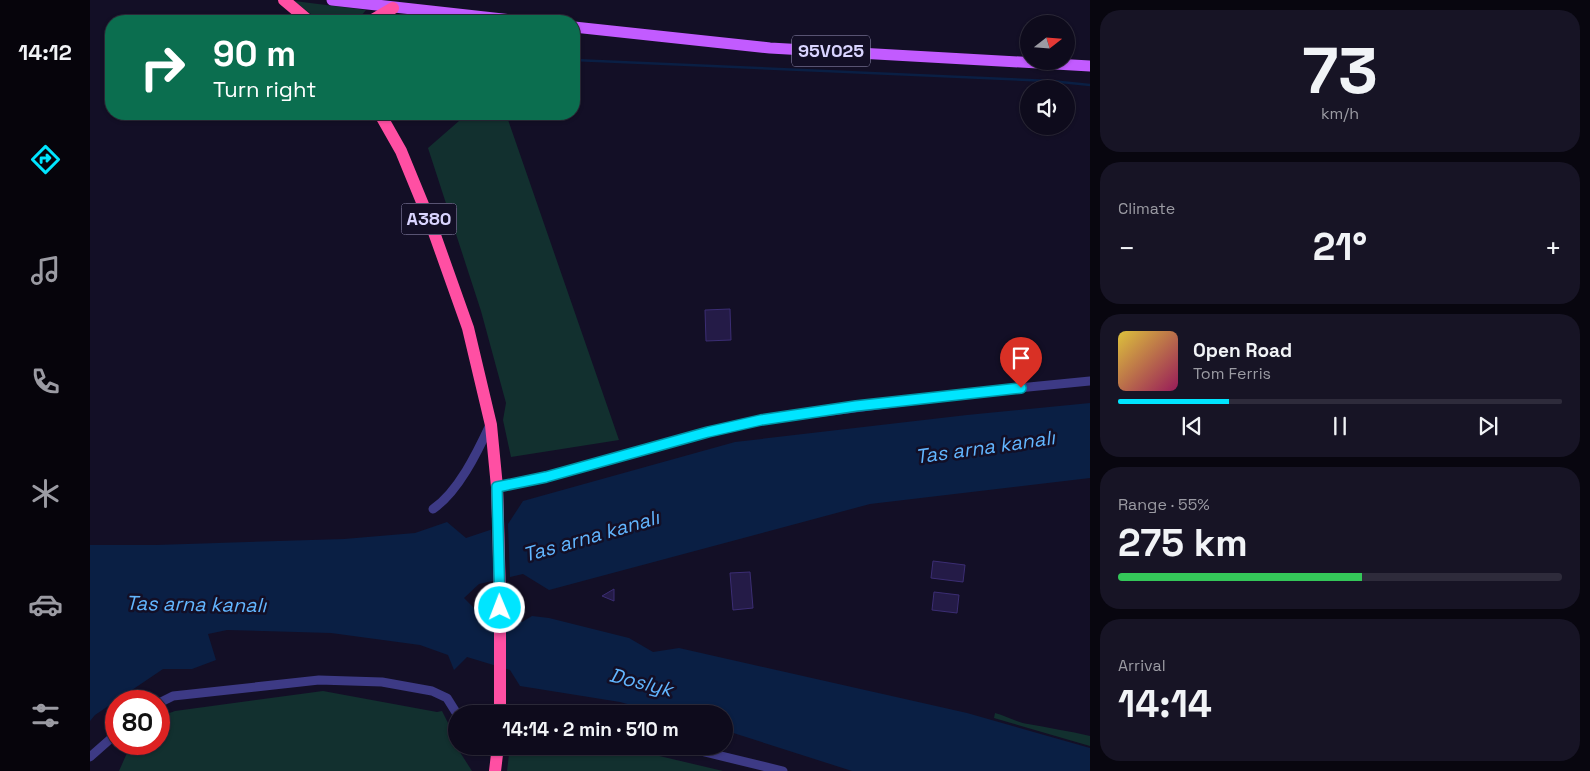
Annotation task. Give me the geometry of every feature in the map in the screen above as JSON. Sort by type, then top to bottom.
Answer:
[{"type":"highway","points":[[284,0],[303,15]]},
{"type":"highway","points":[[381,15],[393,8]]},
{"type":"highway","name":"A380","points":[[383,120],[401,151],[431,224],[468,328],[490,425],[497,487],[500,590],[500,705]]},
{"type":"highway","points":[[495,771],[497,755]]},
{"type":"main road","points":[[332,0],[461,15]]},
{"type":"main road","name":"95V025","points":[[580,28],[770,48],[1090,66]]},
{"type":"lane","points":[[497,487],[546,477],[708,432],[761,420],[987,391],[1090,381]]},
{"type":"lane","points":[[433,509],[443,502],[475,457],[490,425]]},
{"type":"lane","points":[[170,698],[318,680],[382,682],[432,691],[446,698],[451,705]]},
{"type":"lane","points":[[90,757],[105,744]]},
{"type":"lane","points":[[717,755],[783,771]]},
{"type":"green space","points":[[294,1],[366,10],[362,15],[312,15]]},
{"type":"green space","points":[[460,120],[508,120],[619,440],[511,457],[503,420],[506,403],[481,311],[428,148]]},
{"type":"green space","points":[[323,691],[437,712],[442,711],[448,723],[448,755],[462,755],[472,771],[119,771],[126,755],[170,755],[170,713]]},
{"type":"green space","points":[[995,713],[1024,723],[1090,736],[1090,746],[994,718]]},
{"type":"green space","points":[[509,755],[655,755],[723,771],[507,771]]},
{"type":"water","points":[[1090,403],[1090,478],[870,504],[549,590],[523,574],[479,584],[464,598],[479,613],[522,622],[532,616],[549,618],[629,638],[653,652],[679,648],[967,713],[1090,748],[1090,771],[852,771],[733,733],[733,705],[631,705],[520,686],[510,670],[467,657],[454,670],[448,655],[420,645],[331,633],[227,630],[208,634],[216,660],[192,669],[163,669],[132,690],[105,690],[105,708],[90,721],[90,545],[156,545],[344,539],[415,533],[447,522],[466,538],[508,524],[523,501],[735,442],[967,415]]},
{"type":"pier","points":[[508,524],[510,580],[494,583],[491,528]]},
{"type":"building","points":[[730,309],[731,340],[706,341],[705,310]]},
{"type":"building","points":[[933,561],[965,565],[963,582],[931,578]]},
{"type":"building","points":[[750,572],[753,608],[733,610],[730,573]]},
{"type":"building","points":[[614,589],[614,601],[602,596]]},
{"type":"building","points":[[934,592],[959,595],[957,613],[932,610]]},
{"type":"waterway","points":[[580,60],[1051,81],[1090,85]]},
{"type":"route","points":[[500,608],[497,487],[546,477],[708,432],[761,420],[856,406],[1021,388]]},
{"type":"water label","name":"Tas arna kanalı","points":[[985,447]]},
{"type":"water label","name":"Tas arna kanalı","points":[[591,536]]},
{"type":"water label","name":"Tas arna kanalı","points":[[196,604]]},
{"type":"water label","name":"Doslyk","points":[[641,682]]}]
